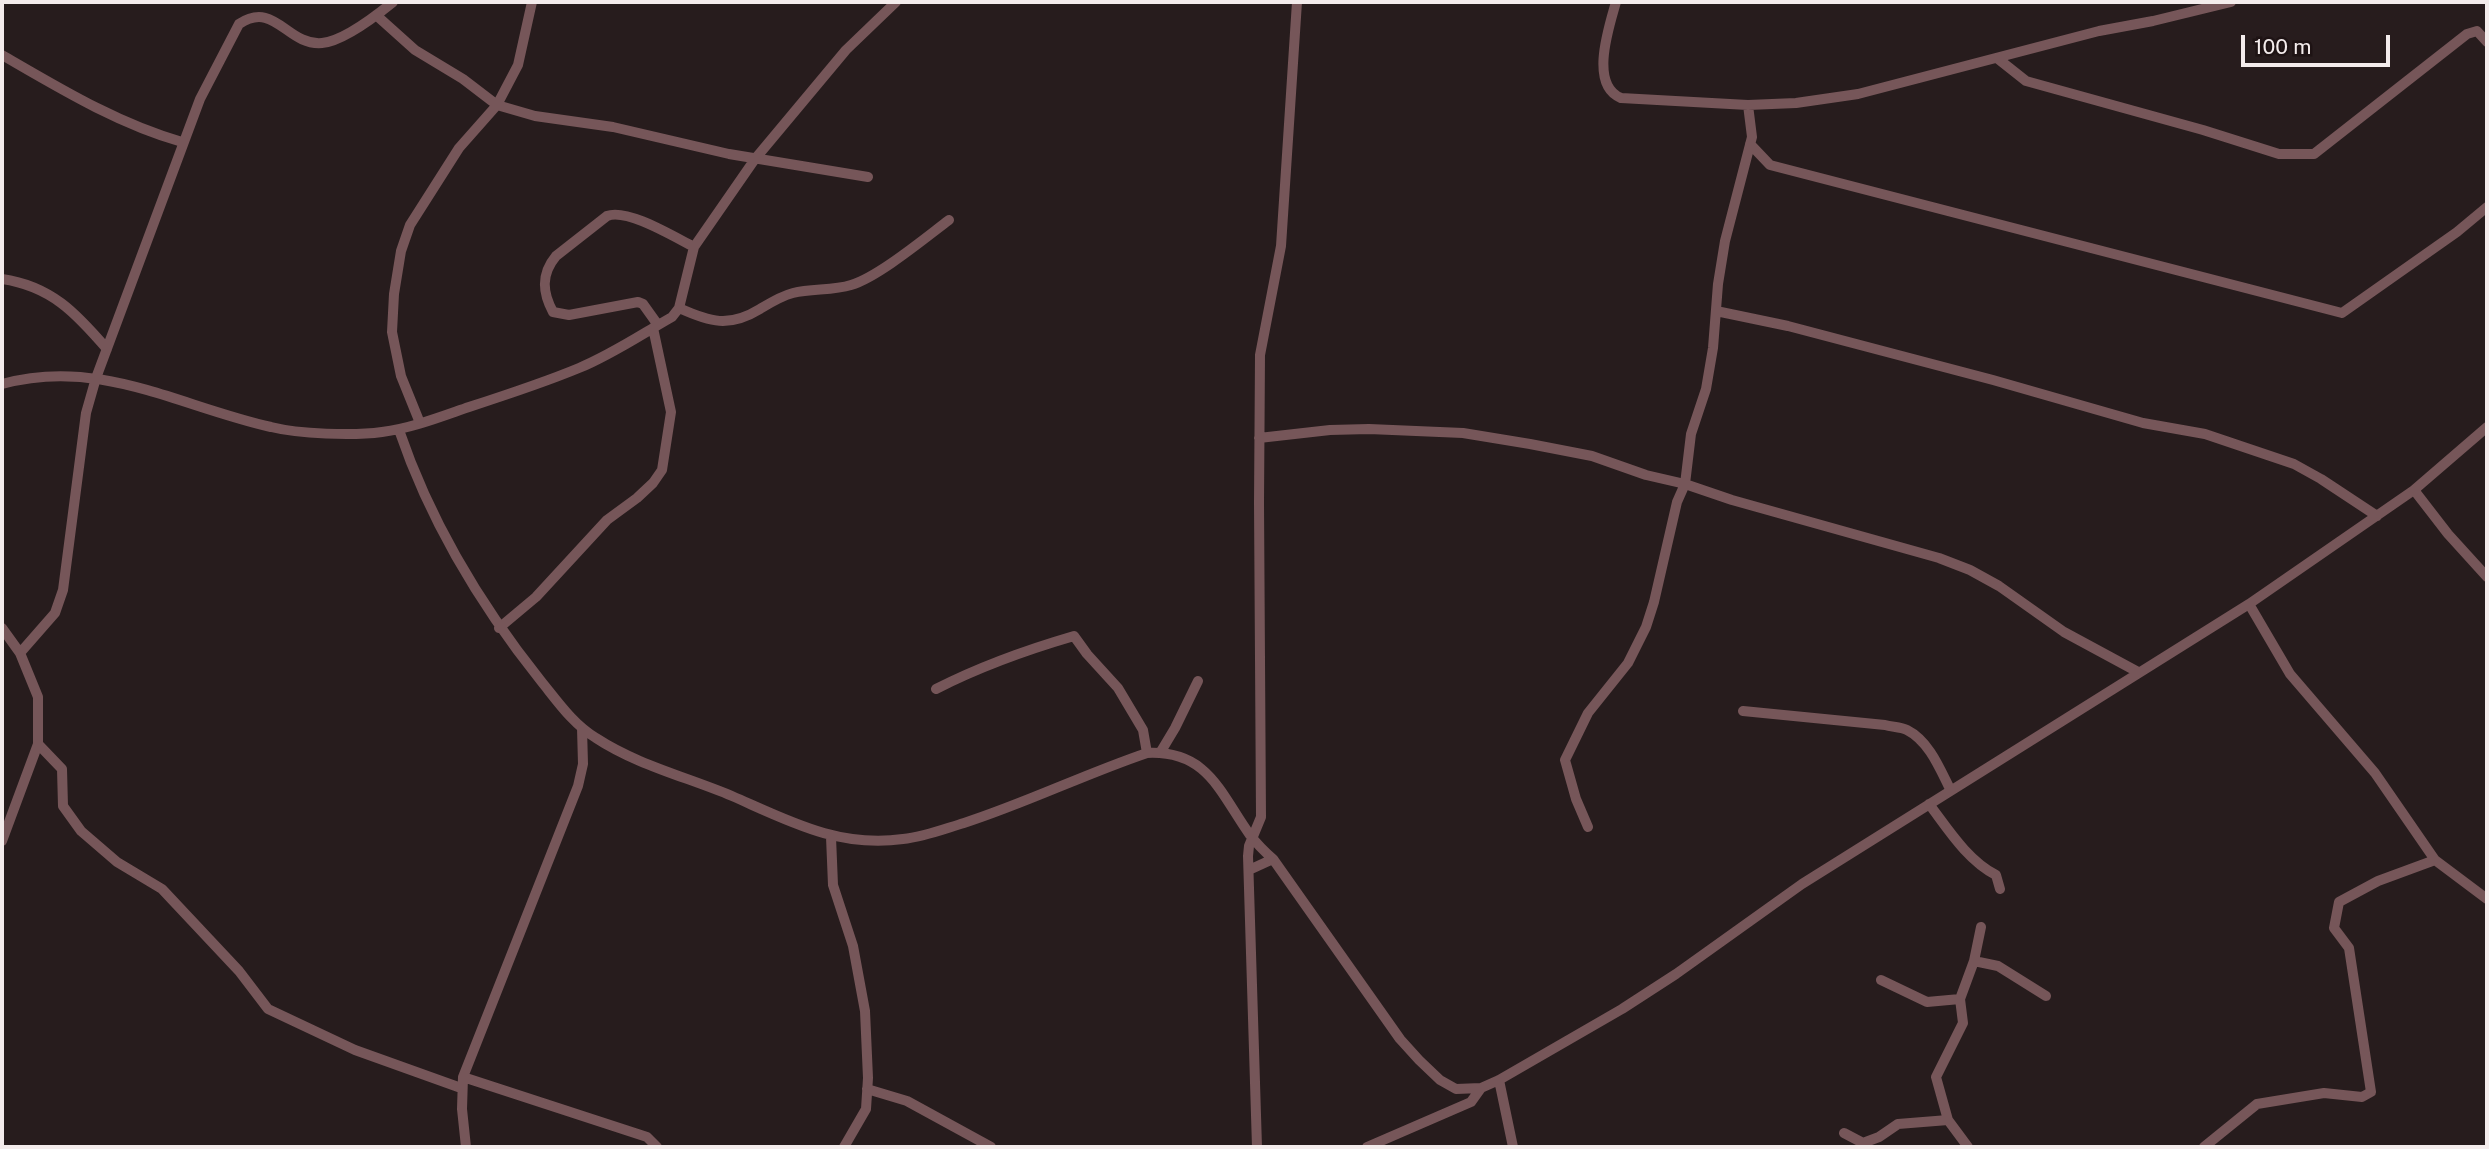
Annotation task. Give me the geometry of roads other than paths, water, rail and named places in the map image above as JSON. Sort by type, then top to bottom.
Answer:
[{"type":"street","points":[[20,653],[55,613],[63,590],[86,413],[96,378],[183,142],[205,88],[239,24],[258,14],[273,18],[298,37],[322,43],[346,33],[393,2]]},
{"type":"street","points":[[420,423],[401,376],[392,332],[394,294],[401,251],[410,225],[459,148],[497,105],[518,65],[532,2]]},
{"type":"street","points":[[2,384],[22,379],[74,375],[123,382],[213,412],[274,428],[324,433],[378,433],[399,430],[581,368],[656,327],[680,308],[694,247],[755,159],[846,50],[895,2]]},
{"type":"street","points":[[1257,1147],[1248,856],[1261,817],[1260,355],[1281,246],[1297,2]]},
{"type":"street","points":[[1616,2],[1604,59],[1603,78],[1613,95],[1621,98],[1748,105],[1796,103],[1858,94],[2099,31],[2231,2]]},
{"type":"street","points":[[376,15],[415,50],[463,79],[497,105],[535,116],[613,127],[755,159],[868,177]]},
{"type":"street","points":[[1997,58],[2026,82],[2203,130],[2279,154],[2314,154],[2467,34],[2477,31],[2487,42]]},
{"type":"street","points":[[2,55],[64,91],[154,134],[183,142]]},
{"type":"street","points":[[1588,827],[1576,799],[1565,760],[1584,720],[1628,663],[1646,627],[1677,502],[1685,484],[1691,433],[1706,389],[1725,241],[1750,144],[1752,127],[1748,105]]},
{"type":"street","points":[[1750,144],[1770,165],[2342,313],[2457,232],[2487,207]]},
{"type":"street","points":[[499,628],[536,597],[607,520],[653,483],[662,470],[671,412],[656,327],[643,304],[638,302],[569,315],[553,312],[544,288],[544,276],[549,264],[607,216],[614,214],[646,224],[694,247]]},
{"type":"street","points":[[680,308],[704,320],[734,321],[792,293],[852,285],[903,254],[949,220]]},
{"type":"street","points":[[2,279],[28,284],[51,295],[81,319],[107,349]]},
{"type":"street","points":[[1716,311],[1788,326],[2143,423],[2205,434],[2294,464],[2377,516]]},
{"type":"street","points":[[399,430],[414,474],[475,589],[499,628],[569,716],[597,739],[630,756],[831,837],[872,841],[905,839],[935,832],[998,812],[1147,753],[1172,753],[1197,764],[1213,778],[1252,838],[1273,859],[1400,1039],[1440,1080],[1456,1089],[1481,1088],[1500,1080],[1622,1009],[1802,884],[2249,604],[2414,490],[2487,427]]},
{"type":"street","points":[[1259,438],[1356,429],[1463,433],[1592,456],[1646,475],[1939,558],[1970,570],[1999,586],[2064,632],[2138,673]]},
{"type":"street","points":[[2414,490],[2448,534],[2487,576]]},
{"type":"street","points":[[2249,604],[2290,674],[2375,773],[2435,860],[2487,899]]},
{"type":"street","points":[[2,628],[20,653],[38,697],[38,744],[2,841]]},
{"type":"street","points":[[936,689],[1018,652],[1074,636],[1118,688],[1143,730],[1147,753]]},
{"type":"street","points":[[1160,753],[1198,681]]},
{"type":"street","points":[[1743,711],[1885,725],[1907,730],[1920,740],[1933,756],[1950,789]]},
{"type":"street","points":[[466,1147],[461,1088],[463,1077],[578,786],[583,764],[582,728]]},
{"type":"street","points":[[38,744],[62,769],[64,806],[80,831],[117,862],[162,889],[239,971],[268,1009],[355,1050],[461,1088]]},
{"type":"street","points":[[1929,804],[1963,848],[1984,869],[1996,874],[2000,889]]},
{"type":"street","points":[[831,837],[832,885],[853,946],[865,1011],[866,1109],[844,1147]]},
{"type":"street","points":[[1249,870],[1273,859]]},
{"type":"street","points":[[2204,1147],[2257,1104],[2324,1093],[2361,1097],[2371,1092],[2349,948],[2334,928],[2339,902],[2378,881],[2435,860]]},
{"type":"street","points":[[1968,1147],[1948,1120],[1936,1077],[1963,1023],[1960,999],[1974,961],[1981,927]]},
{"type":"street","points":[[1974,961],[1998,967],[2046,996]]},
{"type":"street","points":[[1881,979],[1927,1002],[1960,999]]},
{"type":"street","points":[[463,1077],[647,1137],[657,1147]]},
{"type":"street","points":[[1500,1080],[1513,1147]]},
{"type":"street","points":[[1367,1147],[1471,1102],[1481,1088]]},
{"type":"street","points":[[867,1089],[907,1101],[991,1147]]},
{"type":"street","points":[[1844,1133],[1863,1143],[1879,1137],[1898,1124],[1948,1120]]}]
